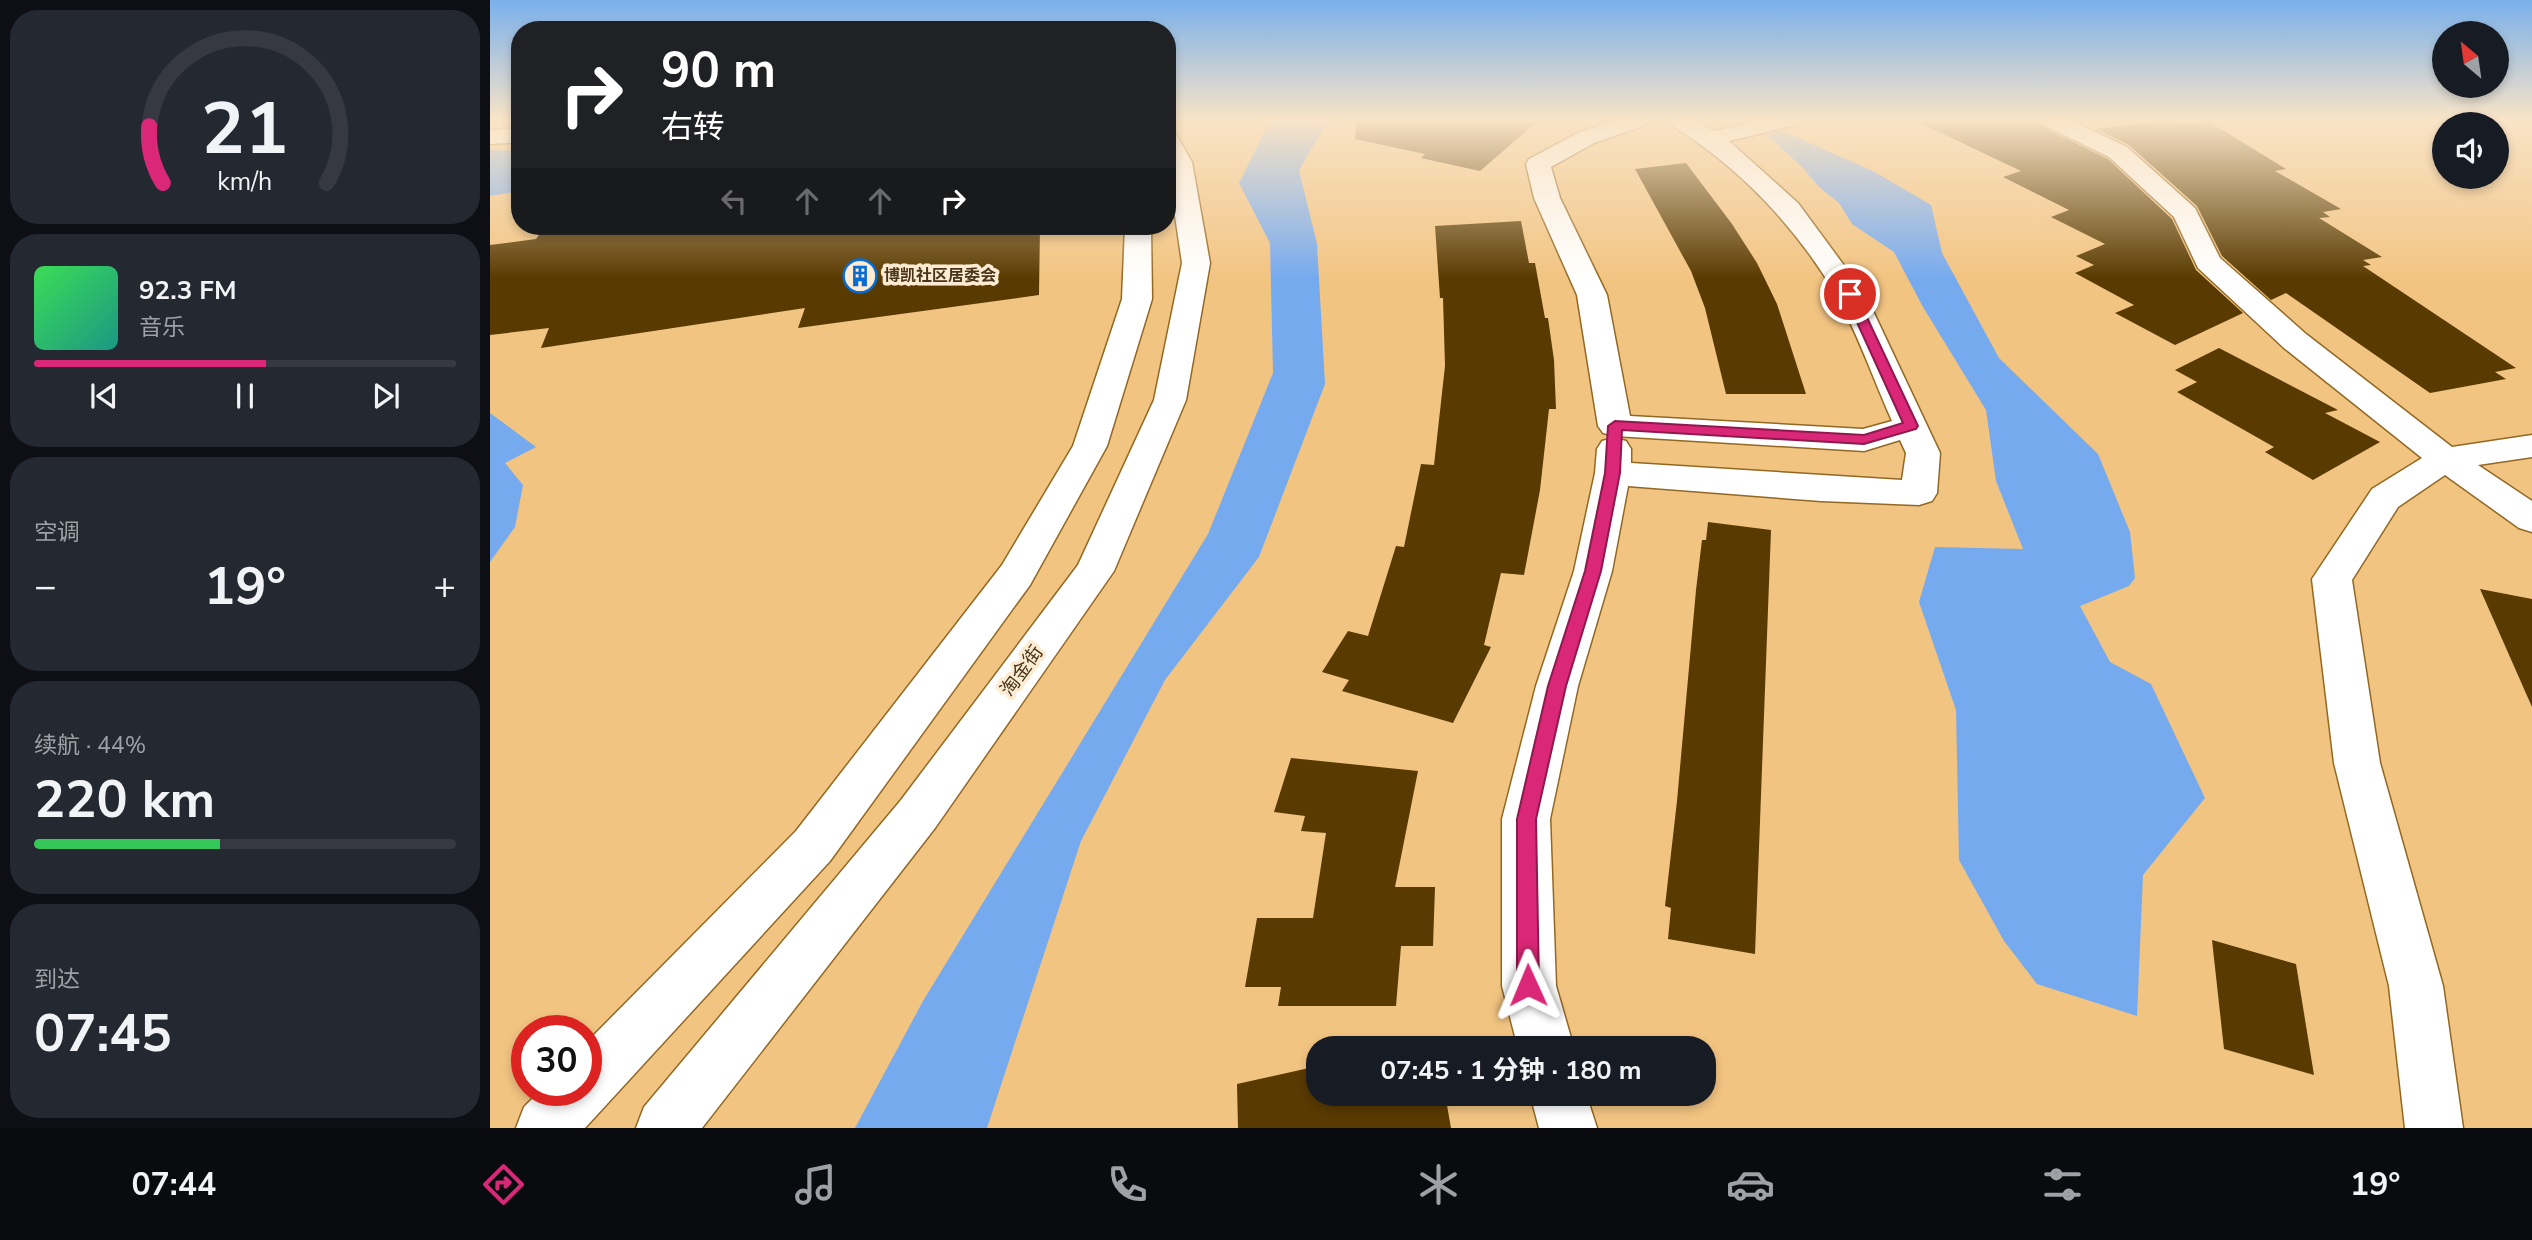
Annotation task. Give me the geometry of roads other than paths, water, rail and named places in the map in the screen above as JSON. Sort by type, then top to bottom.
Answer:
[{"type":"street","name":"淘金街","points":[[665,1128],[918,814],[1095,571],[1170,400],[1196,263],[1182,174]]},
{"type":"street","points":[[1541,174],[1547,198],[1592,295],[1615,426],[1613,473],[1593,571],[1557,686],[1526,819],[1528,985],[1543,1036]]},
{"type":"street","points":[[1613,473],[1821,489],[1919,492],[1923,453],[1850,294],[1789,209],[1749,174]]},
{"type":"street","points":[[2142,174],[2186,214],[2208,262],[2295,341],[2445,458],[2532,519]]},
{"type":"street","points":[[602,1067],[813,846],[1016,575],[1090,446],[1137,299],[1138,235]]},
{"type":"street","points":[[1615,426],[1864,440],[1911,426]]},
{"type":"street","points":[[2434,1128],[2416,986],[2357,763],[2332,579],[2385,498],[2445,458],[2532,446]]},
{"type":"street","points":[[545,1128],[566,1106]]},
{"type":"street","points":[[1562,1106],[1568,1128]]},
{"type":"water","points":[[490,174],[511,174],[511,192],[490,196]]},
{"type":"water","points":[[1244,174],[1300,174],[1317,244],[1325,384],[1259,557],[1165,680],[1081,841],[987,1128],[855,1128],[923,1001],[1208,534],[1273,373],[1270,243],[1239,183]]},
{"type":"water","points":[[1808,174],[1878,174],[1931,205],[1942,253],[1999,358],[2098,454],[2130,532],[2135,578],[2129,586],[2080,606],[2110,662],[2151,684],[2205,798],[2143,875],[2137,1016],[2037,984],[2004,941],[1959,860],[1956,710],[1919,602],[1935,547],[2023,549],[1996,481],[1986,410],[1923,307],[1894,252],[1852,224],[1839,203]]},
{"type":"water","points":[[490,413],[536,447],[505,463],[523,485],[515,527],[490,562]]},
{"type":"place","name":"博凯社区居委会","points":[[860,276]]}]
